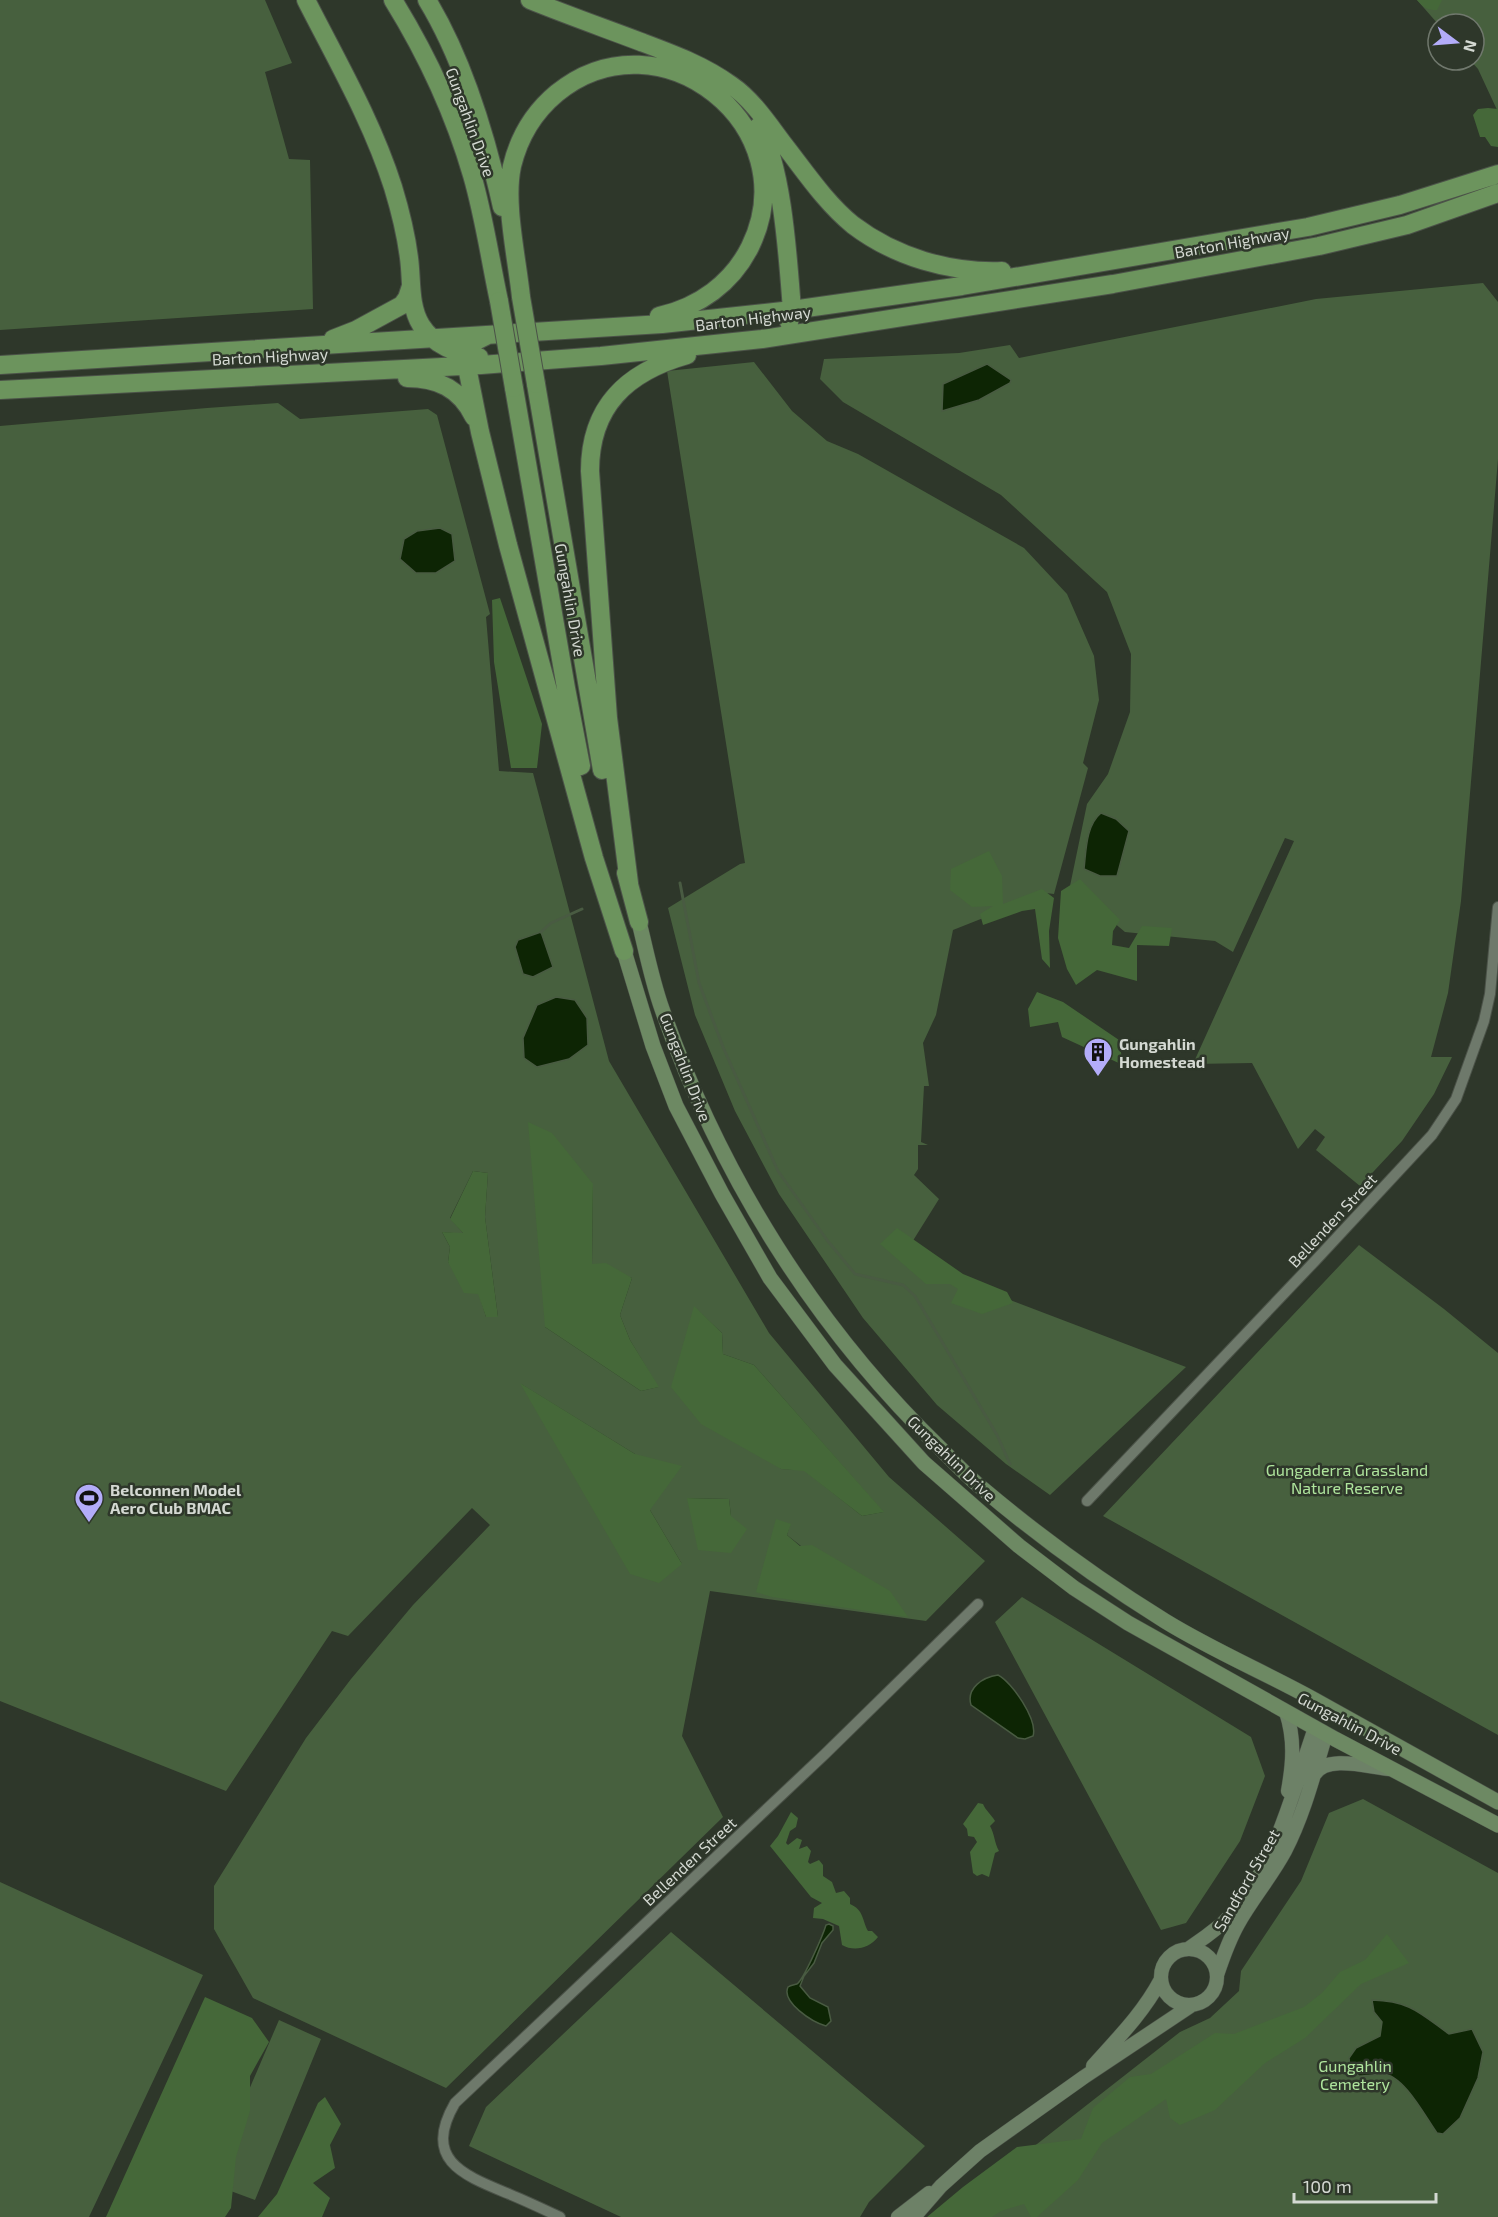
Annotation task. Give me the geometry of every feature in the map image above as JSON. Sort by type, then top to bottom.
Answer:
[{"type":"highway","points":[[306,0],[382,156],[403,225],[416,314],[422,326],[434,339],[467,360]]},
{"type":"highway","name":"Gungahlin Drive","points":[[393,0],[427,60],[459,136],[472,176],[499,301],[579,756],[624,951]]},
{"type":"highway","name":"Gungahlin Drive","points":[[427,0],[453,52],[494,169],[521,297],[601,766],[639,922]]},
{"type":"highway","points":[[531,0],[683,57],[718,75],[745,97],[825,197],[849,221],[894,249],[918,259],[964,270],[999,271],[1176,250]]},
{"type":"highway","points":[[521,297],[510,200],[511,177],[515,154],[525,131],[536,114],[552,98],[572,83],[592,73],[616,67],[646,66],[675,71],[694,79],[714,92],[730,107],[742,122],[754,147],[759,163],[762,190],[760,215],[754,238],[734,272],[707,296],[674,312],[653,317],[576,322],[542,332]]},
{"type":"highway","points":[[718,75],[749,111],[760,129],[769,149],[780,203],[792,310],[789,322],[783,330],[770,337]]},
{"type":"highway","name":"Barton Highway","points":[[0,365],[674,323],[792,310],[962,286],[1308,228],[1400,205],[1496,185]]},
{"type":"highway","name":"Barton Highway","points":[[0,390],[96,386],[467,360],[528,361],[770,337],[1102,286],[1319,246],[1407,225],[1496,185]]},
{"type":"highway","points":[[318,345],[349,333],[402,304],[409,296],[411,276]]},
{"type":"highway","points":[[488,335],[472,344],[467,360],[480,432],[508,545],[594,858],[624,951]]},
{"type":"highway","points":[[629,883],[608,718],[590,471],[592,444],[596,429],[608,406],[618,392],[637,375],[656,364],[732,341]]},
{"type":"highway","points":[[96,386],[428,379],[444,384],[462,397],[473,414],[480,432]]},
{"type":"main road","name":"Gungahlin Drive","points":[[639,922],[660,1005],[684,1068],[738,1181],[782,1257],[831,1325],[905,1414],[981,1488],[1058,1549],[1164,1620],[1498,1802]]},
{"type":"main road","name":"Gungahlin Drive","points":[[624,951],[653,1046],[676,1106],[770,1278],[835,1365],[924,1463],[1018,1546],[1074,1588],[1128,1623],[1320,1731],[1498,1825]]},
{"type":"main road","points":[[1320,1731],[1329,1709]]},
{"type":"main road","points":[[1277,1837],[1285,1807],[1293,1759],[1292,1734],[1286,1712]]},
{"type":"main road","name":"Sandford Street","points":[[1217,1975],[1239,1922],[1265,1885],[1289,1841],[1314,1776],[1320,1731]]},
{"type":"main road","name":"Sandford Street","points":[[1188,1949],[1221,1924],[1238,1905],[1265,1862],[1320,1731]]},
{"type":"main road","points":[[1314,1776],[1321,1767],[1336,1763],[1397,1770]]},
{"type":"main road","points":[[914,2217],[941,2186],[981,2151],[1084,2077],[1192,2005],[1210,1996],[1217,1975],[1208,1956],[1195,1949],[1188,1949],[1174,1952],[1168,1957],[1154,1994],[1132,2023],[1084,2077]]},
{"type":"main road","points":[[1160,1981],[1166,1995],[1171,2000],[1192,2005]]},
{"type":"main road","points":[[898,2217],[910,2206],[941,2186]]},
{"type":"street","name":"Bellenden Street","points":[[1087,1501],[1432,1135],[1456,1099],[1484,1021],[1490,994],[1498,907]]},
{"type":"street","name":"Bellenden Street","points":[[560,2217],[474,2180],[455,2167],[445,2150],[442,2139],[446,2117],[458,2099],[825,1754],[978,1604]]},
{"type":"green space","points":[[0,0],[265,0],[292,63],[265,72],[289,159],[310,160],[313,309],[0,330]]},
{"type":"green space","points":[[1417,0],[1498,0],[1498,112],[1479,72],[1486,72],[1486,12],[1428,12]]},
{"type":"green space","points":[[1483,283],[1498,302],[1498,459],[1461,901],[1448,993],[1431,1057],[1452,1057],[1434,1094],[1402,1141],[1360,1186],[1316,1150],[1325,1137],[1315,1129],[1298,1149],[1252,1063],[1193,1064],[1294,841],[1285,838],[1233,952],[1215,941],[1125,932],[1070,886],[1087,804],[1108,774],[1130,712],[1131,654],[1107,592],[1001,495],[843,402],[820,379],[824,359],[959,353],[1010,345],[1019,358],[1316,299]]},
{"type":"green space","points":[[754,362],[792,411],[827,441],[858,454],[1024,548],[1067,594],[1094,656],[1099,700],[1083,763],[1088,768],[1054,894],[1046,893],[953,930],[936,1015],[923,1043],[929,1086],[924,1086],[921,1142],[928,1145],[918,1145],[918,1169],[914,1175],[939,1199],[909,1247],[950,1277],[1186,1367],[1050,1495],[1006,1464],[937,1405],[863,1318],[779,1194],[735,1111],[695,1015],[668,908],[745,863],[667,371]]},
{"type":"green space","points":[[278,403],[300,419],[428,409],[437,415],[490,614],[486,617],[499,771],[533,773],[609,1061],[769,1333],[889,1477],[985,1561],[926,1621],[710,1591],[682,1736],[723,1817],[446,2088],[253,1998],[214,1929],[214,1886],[306,1738],[351,1679],[413,1605],[490,1525],[472,1508],[348,1636],[332,1631],[226,1791],[0,1701],[0,426]],"holes":[[[473,1171],[488,1173],[485,1217],[498,1317],[486,1317],[479,1294],[448,1262],[450,1247],[442,1232],[464,1234],[450,1218]],[[593,1184],[592,1264],[632,1278],[620,1315],[630,1340],[658,1387],[641,1391],[545,1327]],[[694,1307],[722,1333],[723,1354],[754,1365],[883,1512],[862,1516],[804,1470],[781,1469]],[[521,1384],[635,1454],[650,1510],[682,1564]],[[687,1498],[729,1499],[731,1516]],[[790,1524],[787,1535],[801,1546],[757,1592]]]},
{"type":"green space","name":"Gungaderra Grassland Nature Reserve","points":[[1359,1245],[1498,1353],[1498,1735],[1103,1516]]},
{"type":"green space","points":[[1022,1597],[1251,1737],[1265,1776],[1240,1841],[1186,1923],[1161,1930],[995,1622]]},
{"type":"green space","name":"Gungahlin Cemetery","points":[[1363,1799],[1498,1873],[1498,2217],[951,2217],[990,2181],[1180,2032],[1210,2018],[1239,1991],[1241,1971],[1301,1881],[1329,1813]]},
{"type":"green space","points":[[0,1882],[203,1975],[89,2217],[0,2217]]},
{"type":"green space","points":[[671,1932],[925,2146],[869,2202],[860,2217],[621,2217],[469,2146],[486,2107]]},
{"type":"green space","points":[[279,2020],[321,2039],[255,2200],[209,2183]]},
{"type":"shaded area","points":[[1417,0],[1442,0],[1437,10],[1431,10]]},
{"type":"shaded area","points":[[1478,109],[1498,109],[1498,147],[1491,146],[1485,137],[1480,137],[1473,115]]},
{"type":"shaded area","points":[[987,364],[1011,380],[1010,383],[979,400],[942,411],[943,384]]},
{"type":"shaded area","points":[[440,528],[452,534],[455,561],[436,573],[416,573],[400,559],[404,539],[417,531]]},
{"type":"shaded area","points":[[500,598],[542,724],[537,768],[511,768],[494,662],[492,600]]},
{"type":"shaded area","points":[[1101,813],[1116,819],[1129,831],[1117,876],[1100,876],[1084,869],[1086,847],[1092,824]]},
{"type":"shaded area","points":[[989,851],[1002,876],[1003,904],[1042,889],[1054,898],[1049,931],[1050,968],[1042,959],[1035,909],[1022,911],[983,925],[980,914],[993,906],[972,907],[950,890],[951,869]]},
{"type":"shaded area","points":[[1080,879],[1120,920],[1113,931],[1112,945],[1129,948],[1142,926],[1172,928],[1169,946],[1137,945],[1137,981],[1097,970],[1076,985],[1067,969],[1058,938],[1061,891]]},
{"type":"shaded area","points":[[541,932],[553,967],[533,977],[523,974],[515,947],[518,940]]},
{"type":"shaded area","points":[[1037,992],[1063,1002],[1119,1040],[1123,1065],[1062,1037],[1058,1022],[1030,1027],[1028,1009]]},
{"type":"shaded area","points":[[556,997],[575,1000],[587,1018],[588,1045],[569,1059],[537,1067],[524,1058],[523,1038],[537,1005]]},
{"type":"shaded area","points":[[528,1122],[552,1133],[593,1184],[592,1264],[606,1263],[632,1278],[620,1315],[630,1340],[659,1387],[641,1391],[545,1327]]},
{"type":"shaded area","points":[[473,1171],[488,1173],[485,1217],[498,1317],[486,1317],[478,1294],[464,1293],[448,1262],[450,1247],[442,1232],[463,1233],[450,1219]]},
{"type":"shaded area","points":[[897,1228],[963,1274],[1007,1292],[1013,1303],[982,1314],[951,1303],[958,1289],[950,1284],[926,1284],[880,1244]]},
{"type":"shaded area","points":[[694,1306],[722,1333],[723,1354],[754,1365],[884,1512],[862,1516],[804,1471],[781,1469],[701,1424],[671,1387]]},
{"type":"shaded area","points":[[520,1383],[635,1454],[682,1466],[650,1510],[682,1564],[659,1583],[630,1574]]},
{"type":"shaded area","points":[[687,1498],[729,1499],[731,1516],[747,1529],[731,1553],[698,1550]]},
{"type":"shaded area","points":[[776,1519],[791,1524],[787,1535],[800,1546],[812,1545],[890,1591],[908,1617],[772,1597],[756,1592]]},
{"type":"shaded area","points":[[998,1675],[1010,1685],[1023,1702],[1032,1721],[1033,1736],[1025,1739],[1018,1738],[971,1705],[971,1693],[977,1684]]},
{"type":"shaded area","points":[[978,1803],[983,1804],[995,1821],[990,1826],[999,1851],[995,1853],[989,1877],[982,1874],[977,1876],[973,1873],[970,1852],[977,1842],[974,1837],[968,1836],[963,1824]]},
{"type":"shaded area","points":[[791,1812],[798,1818],[796,1827],[790,1831],[786,1843],[788,1845],[797,1838],[802,1840],[799,1849],[807,1846],[811,1851],[808,1862],[810,1864],[819,1860],[823,1865],[823,1876],[832,1882],[836,1893],[844,1891],[850,1898],[850,1904],[860,1912],[868,1931],[872,1931],[878,1937],[871,1944],[862,1948],[842,1945],[839,1926],[823,1919],[813,1918],[814,1908],[822,1903],[811,1897],[770,1846]]},
{"type":"shaded area","points":[[826,1925],[833,1926],[833,1930],[822,1943],[814,1963],[800,1986],[810,1998],[828,2007],[831,2021],[826,2026],[799,2011],[787,1993],[788,1987],[797,1984],[804,1974]]},
{"type":"shaded area","points":[[1387,1934],[1409,1963],[1361,1984],[1305,2038],[1265,2063],[1215,2110],[1180,2125],[1170,2118],[1166,2099],[1102,2143],[1078,2180],[1037,2217],[1031,2217],[1024,2204],[1001,2211],[992,2217],[927,2217],[1017,2147],[1081,2139],[1093,2108],[1130,2077],[1151,2074],[1215,2033],[1234,2034],[1304,2007],[1322,1993],[1340,1972],[1365,1960]]},
{"type":"shaded area","points":[[205,1997],[252,2018],[269,2042],[250,2076],[250,2111],[236,2157],[231,2208],[225,2217],[106,2217]]},
{"type":"shaded area","points":[[1372,2000],[1396,2003],[1414,2009],[1449,2034],[1472,2029],[1483,2052],[1478,2078],[1460,2118],[1443,2134],[1437,2133],[1414,2098],[1391,2076],[1383,2074],[1359,2076],[1350,2068],[1349,2058],[1356,2048],[1380,2036],[1382,2022],[1374,2012]]},
{"type":"shaded area","points":[[325,2097],[341,2124],[330,2145],[335,2168],[313,2183],[330,2198],[322,2217],[258,2217],[277,2194],[318,2103]]},
{"type":"waterway","points":[[680,883],[699,983],[723,1047],[778,1171],[827,1240],[855,1274],[903,1285],[915,1296],[997,1435],[1010,1464]]},
{"type":"waterway","points":[[541,932],[551,923],[582,909]]},
{"type":"place","name":"Gungahlin Homestead","points":[[1098,1078]]},
{"type":"place","name":"Belconnen Model Aero Club BMAC","points":[[89,1524]]}]
